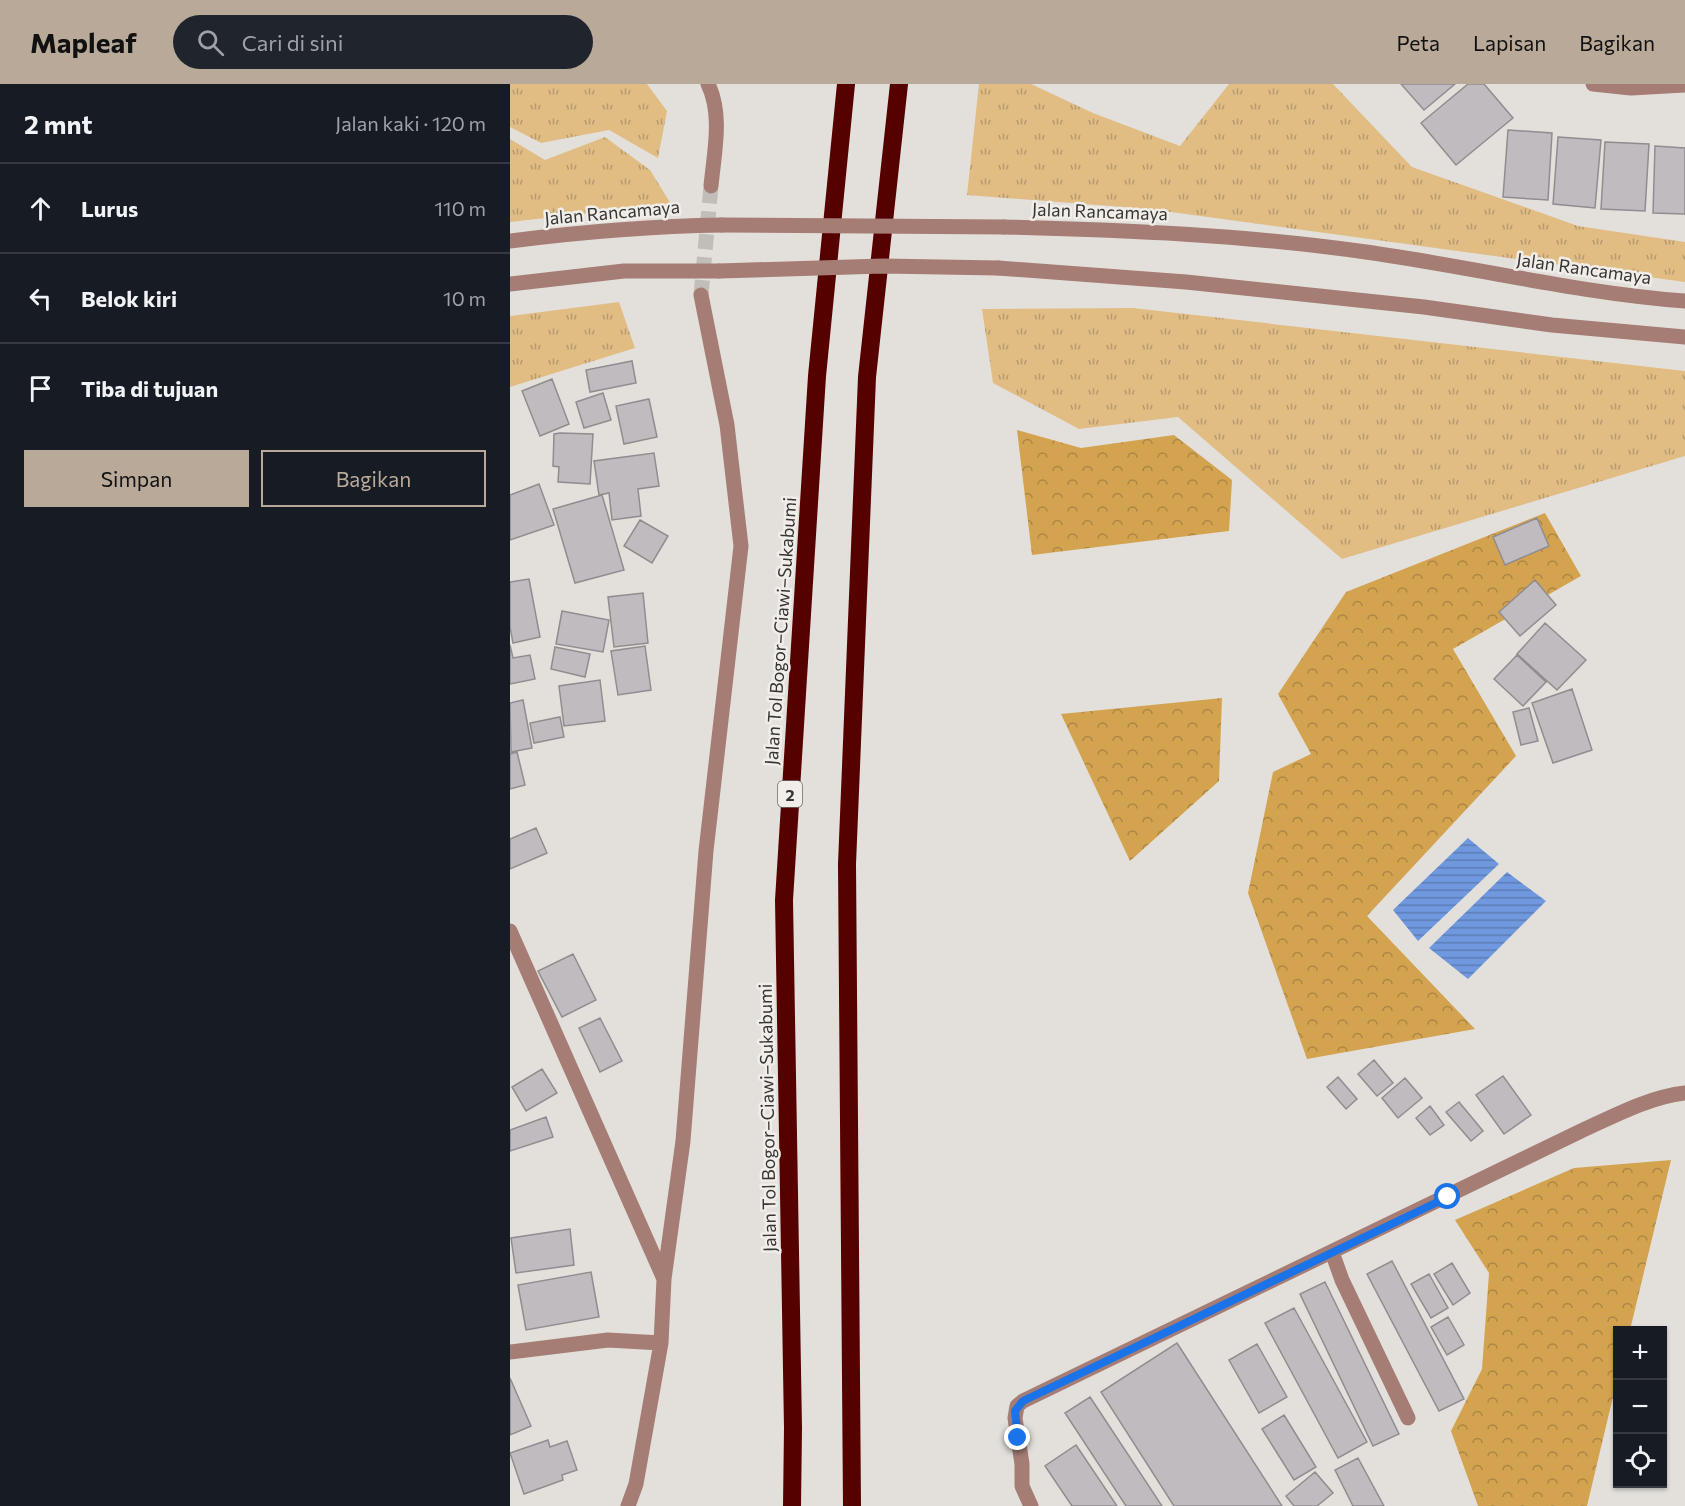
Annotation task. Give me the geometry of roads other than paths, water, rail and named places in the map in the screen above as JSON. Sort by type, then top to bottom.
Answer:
[{"type":"highway","name":"Jalan Tol Bogor–Ciawi–Sukabumi","points":[[792,1506],[793,1416],[784,900],[817,376],[846,84]]},
{"type":"highway","points":[[852,1506],[847,864],[867,377],[899,84]]},
{"type":"street","points":[[708,84],[712,92],[717,121],[711,186]]},
{"type":"street","points":[[1593,84],[1631,88],[1685,85]]},
{"type":"street","name":"Jalan Rancamaya","points":[[510,242],[557,235],[657,226],[1004,227],[1119,230],[1306,244],[1368,252],[1611,293],[1685,301]]},
{"type":"street","points":[[510,284],[624,271],[719,271],[883,266],[998,268],[1186,282],[1424,307],[1552,326],[1685,337]]},
{"type":"street","points":[[628,1506],[636,1484],[661,1343],[664,1279],[683,1141],[706,851],[741,546],[727,425],[701,295]]},
{"type":"street","points":[[510,931],[664,1279]]},
{"type":"street","points":[[1030,1506],[1022,1486],[1022,1464],[1015,1418],[1017,1406],[1033,1396],[1614,1116],[1648,1102],[1685,1093]]},
{"type":"street","points":[[1332,1252],[1342,1280],[1408,1418]]},
{"type":"street","points":[[510,1352],[608,1340],[661,1343]]},
{"type":"water","points":[[1468,838],[1499,864],[1418,941],[1393,910]]},
{"type":"water","points":[[1507,872],[1546,901],[1468,979],[1429,948]]},
{"type":"tunnel","points":[[701,295],[711,186]]}]
